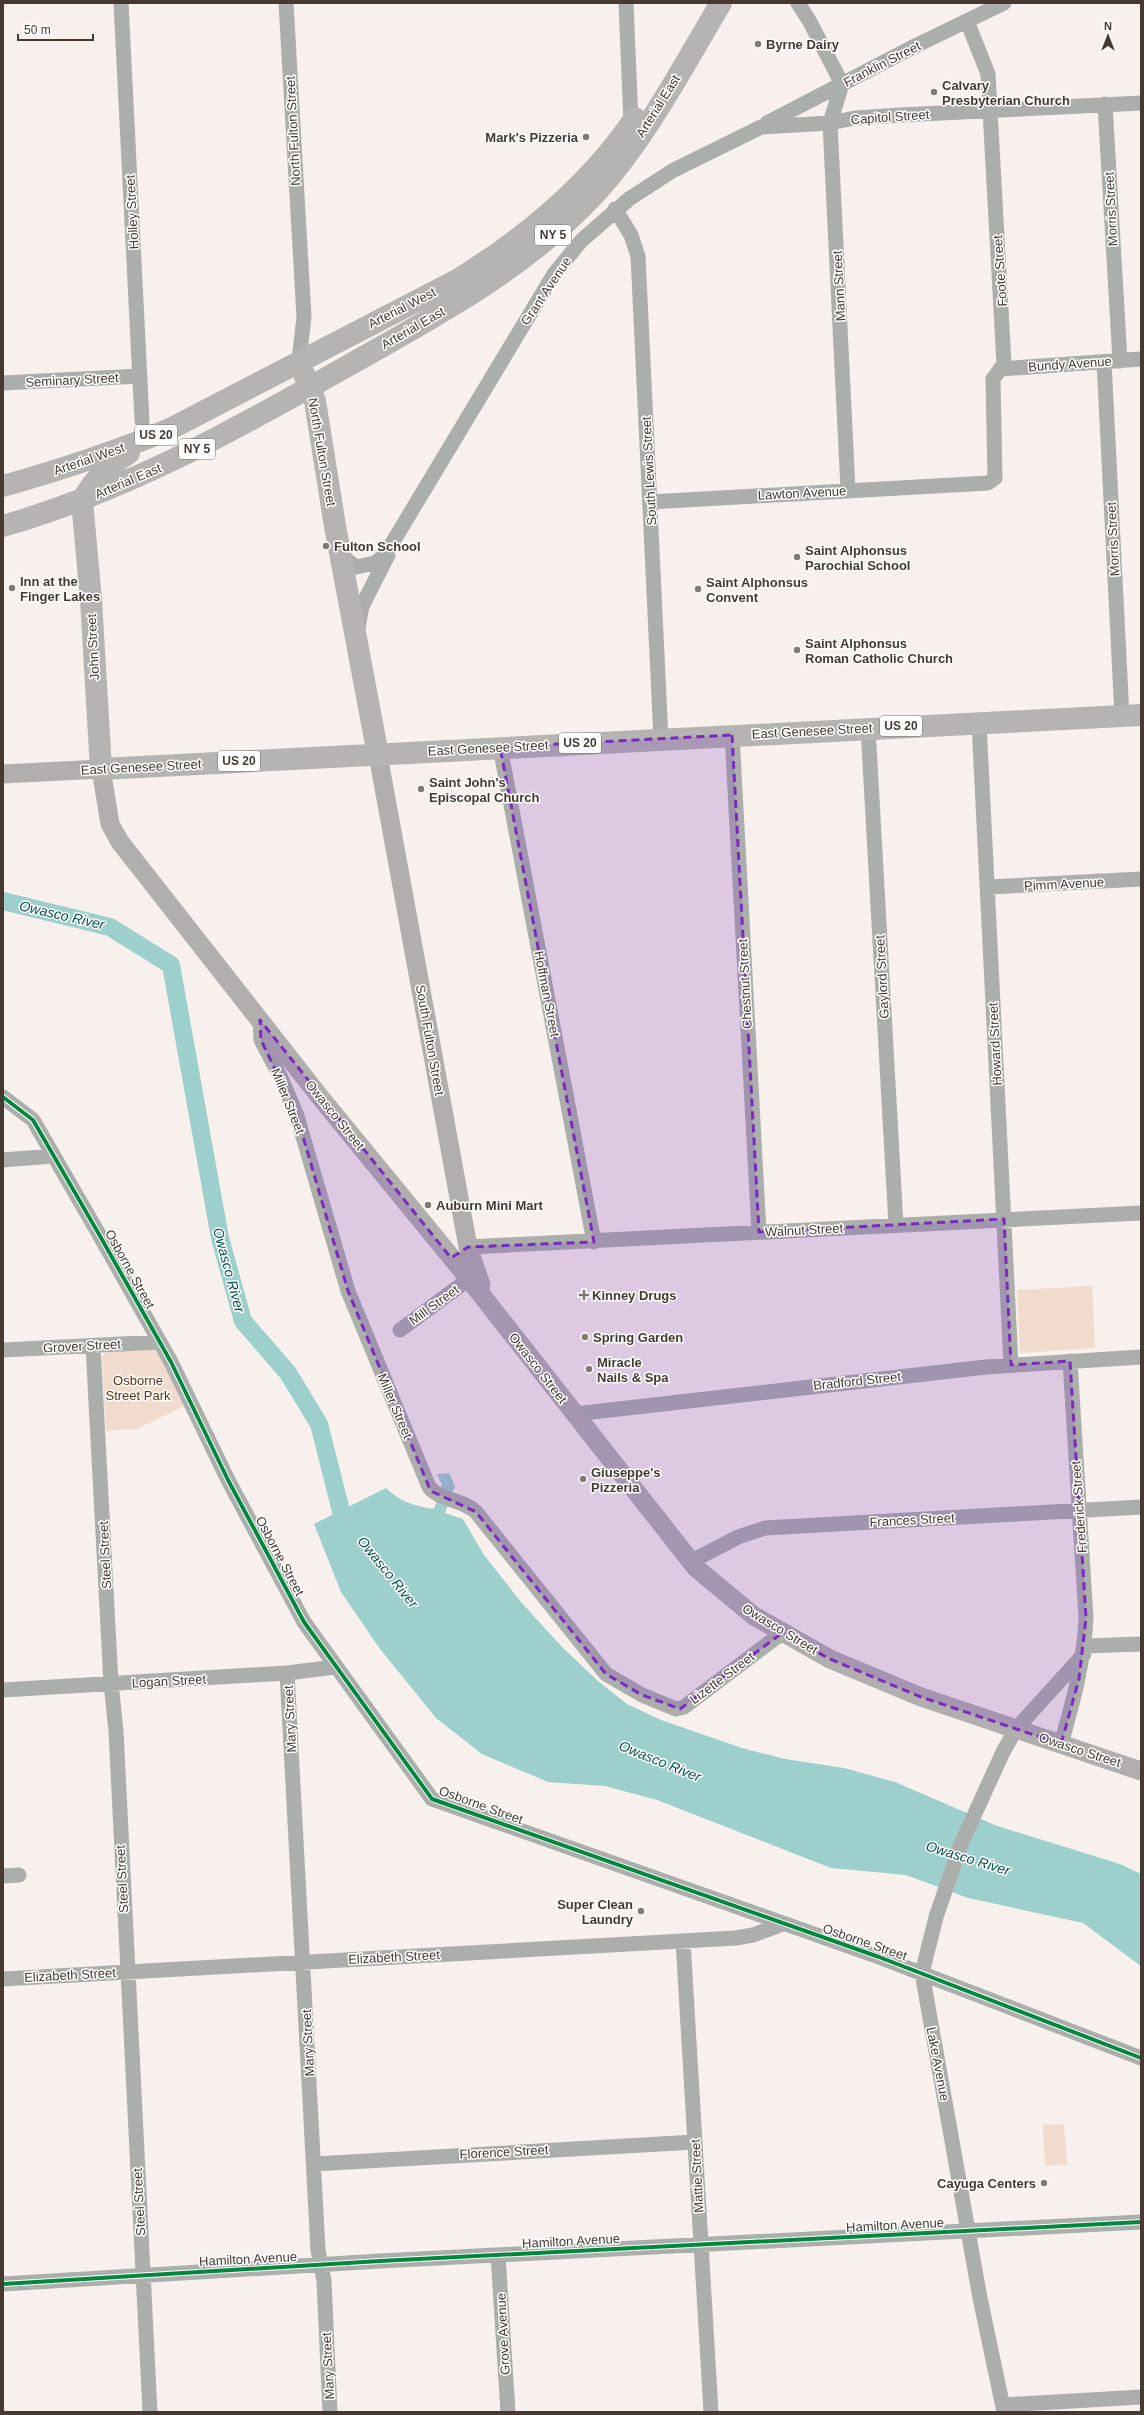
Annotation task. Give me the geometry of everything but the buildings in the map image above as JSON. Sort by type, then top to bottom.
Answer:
[{"type":"highway","name":"Arterial West","points":[[3,486],[40,476],[143,430],[240,394],[299,360],[457,280],[521,238],[548,216],[590,175],[631,123],[705,3]]},
{"type":"highway","name":"Arterial East","points":[[3,526],[82,501],[176,460],[309,388],[487,285],[520,262],[571,218],[618,166],[646,127],[721,3]]},
{"type":"highway","name":"North Fulton Street","points":[[299,360],[315,401],[340,555],[378,755]]},
{"type":"highway","points":[[82,501],[87,491],[108,466],[133,450],[143,430]]},
{"type":"highway","name":"John Street","points":[[82,501],[91,600],[101,769]]},
{"type":"highway","name":"East Genesee Street","points":[[101,769],[1132,715]]},
{"type":"main road","name":"South Fulton Street","points":[[378,755],[468,1247],[474,1270],[500,1319]]},
{"type":"main road","name":"East Genesee Street","points":[[3,774],[101,769]]},
{"type":"main road","name":"Owasco Street","points":[[101,769],[110,824],[120,842],[260,1020],[469,1279],[690,1562],[754,1616],[830,1659],[887,1683],[1016,1729],[1141,1771]]},
{"type":"main road","points":[[451,1258],[468,1247]]},
{"type":"street","name":"Holley Street","points":[[121,3],[143,430]]},
{"type":"street","name":"North Fulton Street","points":[[286,3],[304,316],[299,360]]},
{"type":"street","points":[[626,3],[631,123]]},
{"type":"street","points":[[798,3],[810,22],[842,84]]},
{"type":"street","name":"Franklin Street","points":[[761,127],[842,84],[1004,3]]},
{"type":"street","name":"Foote Street","points":[[954,485],[988,483],[995,478],[993,380],[1004,364],[991,111],[986,65],[967,21]]},
{"type":"street","name":"Mann Street","points":[[842,84],[830,123],[848,490]]},
{"type":"street","name":"Capitol Street","points":[[830,123],[863,118],[1141,103]]},
{"type":"street","name":"Morris Street","points":[[1105,104],[1120,361]]},
{"type":"street","name":"Grant Avenue","points":[[392,545],[554,274],[581,241],[615,209],[672,171],[761,127],[830,123]]},
{"type":"street","name":"South Lewis Street","points":[[615,209],[631,235],[638,256],[660,739]]},
{"type":"street","name":"Bundy Avenue","points":[[1000,369],[1141,359]]},
{"type":"street","name":"Morris Street","points":[[1104,362],[1132,715]]},
{"type":"street","name":"Seminary Street","points":[[3,383],[140,376]]},
{"type":"street","name":"Lawton Avenue","points":[[650,502],[954,485]]},
{"type":"street","points":[[340,555],[356,568],[365,567],[375,563],[392,545]]},
{"type":"street","points":[[357,646],[362,606],[383,569],[392,545]]},
{"type":"street","name":"Howard Street","points":[[979,723],[1011,1364]]},
{"type":"street","name":"Gaylord Street","points":[[868,728],[896,1225]]},
{"type":"street","name":"Chestnut Street","points":[[732,735],[759,1232]]},
{"type":"street","name":"Hoffman Street","points":[[500,747],[594,1242]]},
{"type":"street","name":"Pimm Avenue","points":[[988,887],[1141,879]]},
{"type":"street","name":"Miller Street","points":[[260,1020],[261,1040],[281,1078],[296,1116],[348,1291],[429,1487],[433,1492],[459,1501],[476,1512],[601,1669],[628,1688],[659,1702]]},
{"type":"street","name":"Osborne Street","points":[[3,1097],[33,1120],[160,1342],[282,1584],[304,1622],[432,1800],[922,1973],[1047,2024],[1141,2058]]},
{"type":"street","points":[[3,1160],[53,1156]]},
{"type":"street","name":"Walnut Street","points":[[468,1247],[594,1242],[1004,1219],[1141,1213]]},
{"type":"street","name":"Mill Street","points":[[400,1330],[469,1279]]},
{"type":"street","name":"Grover Street","points":[[3,1350],[160,1342]]},
{"type":"street","name":"Steel Street","points":[[93,1346],[111,1683],[116,1730],[150,2412]]},
{"type":"street","name":"Bradford Street","points":[[575,1414],[612,1408],[1011,1364],[1141,1357]]},
{"type":"street","name":"Frederick Street","points":[[1061,1744],[1074,1698],[1084,1650],[1086,1618],[1078,1510],[1070,1361]]},
{"type":"street","name":"Frances Street","points":[[690,1562],[738,1538],[765,1528],[1141,1507]]},
{"type":"street","name":"Lizette Street","points":[[659,1702],[676,1709],[684,1707],[782,1633]]},
{"type":"street","points":[[1016,1729],[1084,1650],[1141,1644]]},
{"type":"street","name":"Logan Street","points":[[3,1690],[287,1673],[335,1667]]},
{"type":"street","name":"Mary Street","points":[[287,1673],[320,2265],[324,2281],[330,2412]]},
{"type":"street","name":"Lake Avenue","points":[[1003,2409],[980,2298],[922,1973],[936,1917],[961,1844],[985,1791],[1016,1729]]},
{"type":"street","points":[[3,1876],[19,1875]]},
{"type":"street","name":"Elizabeth Street","points":[[3,1979],[736,1938],[753,1935],[783,1924]]},
{"type":"street","name":"Mattie Street","points":[[683,1941],[711,2412]]},
{"type":"street","name":"Florence Street","points":[[314,2164],[695,2142]]},
{"type":"street","name":"Hamilton Avenue","points":[[3,2284],[498,2255],[1141,2222]]},
{"type":"street","name":"Grove Avenue","points":[[498,2255],[508,2412]]},
{"type":"street","points":[[1003,2409],[1141,2397]]},
{"type":"highlighted area","points":[[732,735],[759,1232],[1004,1219],[1011,1365],[1070,1361],[1086,1618],[1079,1679],[1061,1744],[921,1697],[830,1659],[782,1633],[680,1709],[642,1695],[606,1674],[476,1512],[433,1492],[429,1487],[348,1291],[297,1116],[261,1040],[260,1020],[451,1258],[468,1247],[594,1242],[500,747]]},
{"type":"green space","points":[[1092,1286],[1095,1348],[1020,1353],[1017,1290]]},
{"type":"green space","name":"Osborne Street Park","points":[[151,1350],[158,1352],[186,1405],[137,1429],[106,1431],[102,1356],[108,1351]]},
{"type":"green space","points":[[1064,2124],[1067,2165],[1045,2166],[1043,2125]]},
{"type":"water","points":[[449,1473],[455,1486],[445,1513],[463,1519],[484,1555],[521,1602],[562,1647],[598,1681],[627,1704],[661,1720],[742,1748],[785,1759],[844,1768],[895,1782],[997,1826],[1120,1864],[1141,1874],[1141,1966],[1083,1923],[968,1898],[906,1875],[831,1868],[657,1800],[605,1786],[548,1782],[482,1754],[436,1718],[380,1649],[341,1592],[314,1524],[386,1488],[391,1493],[408,1503],[434,1509],[442,1485],[437,1474]]},
{"type":"waterway","name":"Owasco River","points":[[3,901],[110,927],[171,965],[220,1238],[243,1321],[288,1373],[319,1424],[341,1511],[355,1530]]},
{"type":"cycle path","points":[[3,1097],[33,1120],[100,1236],[171,1362],[228,1480],[304,1622],[432,1799],[879,1957],[1141,2058]]},
{"type":"cycle path","points":[[3,2284],[380,2261],[1141,2222]]},
{"type":"place","name":"Byrne Dairy","points":[[758,44]]},
{"type":"place","name":"Calvary Presbyterian Church","points":[[934,92]]},
{"type":"place","name":"Mark's Pizzeria","points":[[586,137]]},
{"type":"place","name":"Fulton School","points":[[326,546]]},
{"type":"place","name":"Saint Alphonsus Parochial School","points":[[797,557]]},
{"type":"place","name":"Inn at the Finger Lakes","points":[[12,588]]},
{"type":"place","name":"Saint Alphonsus Convent","points":[[698,589]]},
{"type":"place","name":"Saint Alphonsus Roman Catholic Church","points":[[797,650]]},
{"type":"place","name":"Saint John's Episcopal Church","points":[[421,789]]},
{"type":"place","name":"Auburn Mini Mart","points":[[428,1205]]},
{"type":"place","name":"Kinney Drugs","points":[[584,1295]]},
{"type":"place","name":"Spring Garden","points":[[585,1337]]},
{"type":"place","name":"Miracle Nails & Spa","points":[[589,1369]]},
{"type":"place","name":"Giuseppe's Pizzeria","points":[[583,1479]]},
{"type":"place","name":"Super Clean Laundry","points":[[641,1911]]},
{"type":"place","name":"Cayuga Centers","points":[[1044,2183]]}]
